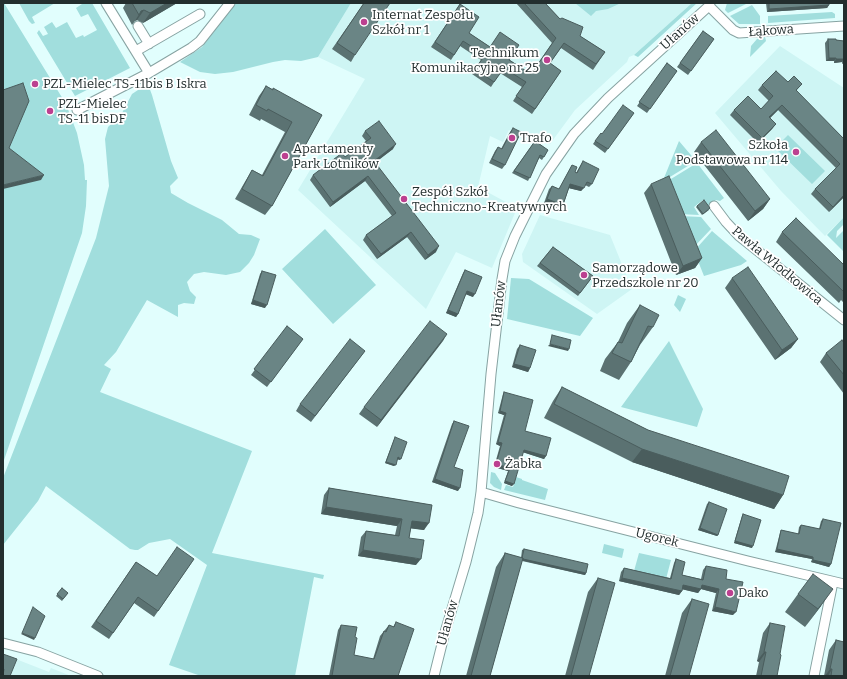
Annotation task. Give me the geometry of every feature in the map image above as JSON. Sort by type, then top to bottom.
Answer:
[{"type":"street","points":[[77,110],[149,73],[191,48],[200,41],[230,3]]},
{"type":"street","points":[[109,4],[149,73]]},
{"type":"street","name":"Łąkowa","points":[[710,5],[733,30],[739,33],[844,26]]},
{"type":"street","name":"Ułanów","points":[[434,676],[445,632],[466,562],[481,492],[491,374],[505,261],[520,226],[546,174],[574,134],[608,98],[710,5]]},
{"type":"street","points":[[136,51],[200,14]]},
{"type":"street","points":[[138,26],[149,44]]},
{"type":"street","name":"Pawła Włodkowica","points":[[714,206],[739,236],[844,320]]},
{"type":"street","name":"Ugorek","points":[[481,492],[519,503],[844,584]]},
{"type":"street","points":[[814,676],[833,582]]},
{"type":"street","points":[[3,643],[38,652],[98,676]]},
{"type":"shaded area","points":[[3,3],[66,104],[77,133],[84,165],[85,180],[87,180],[86,206],[82,233],[3,463]]},
{"type":"shaded area","points":[[19,3],[55,3],[32,17],[35,23],[32,24]]},
{"type":"shaded area","points":[[82,3],[92,3],[130,68],[75,96],[37,33],[39,30],[43,36],[48,34],[44,27],[52,22],[56,28],[67,22],[76,38],[83,35],[84,37],[97,30],[88,14],[81,17],[76,8]]},
{"type":"shaded area","points":[[236,3],[351,3],[318,57],[301,61],[285,60],[233,72],[215,74],[200,72],[180,62],[202,47]]},
{"type":"shaded area","points":[[351,3],[692,3],[634,55],[629,57],[627,62],[575,110],[550,144],[522,131],[520,135],[509,130],[503,142],[490,136],[478,187],[517,208],[492,268],[456,252],[426,309],[298,190],[365,79],[318,57]]},
{"type":"shaded area","points":[[575,3],[621,3],[608,9],[596,11],[591,16]]},
{"type":"shaded area","points":[[692,3],[697,3],[638,57],[634,55]]},
{"type":"shaded area","points":[[727,3],[748,3],[728,13],[725,10]]},
{"type":"shaded area","points":[[752,5],[760,16],[760,24],[739,24],[730,16]]},
{"type":"shaded area","points":[[832,12],[835,14],[835,18],[768,23],[768,16]]},
{"type":"shaded area","points":[[765,37],[766,41],[750,57],[751,46],[757,39]]},
{"type":"shaded area","name":"Szkoła Podstawowa nr 114","points":[[780,46],[844,88],[844,217],[825,236],[781,191],[715,113]]},
{"type":"shaded area","points":[[144,86],[149,87],[152,95],[171,161],[178,178],[170,186],[171,193],[222,220],[239,234],[251,235],[260,239],[254,255],[249,263],[240,272],[226,275],[204,272],[194,274],[187,282],[190,291],[196,297],[194,304],[184,303],[178,305],[178,317],[147,300],[116,352],[104,365],[111,369],[100,392],[252,451],[212,553],[324,575],[323,579],[314,577],[295,676],[201,676],[169,665],[207,565],[170,539],[149,543],[138,550],[130,549],[46,486],[38,501],[3,545],[3,478],[96,238],[109,186],[105,139],[108,127],[121,115],[132,94]]},
{"type":"shaded area","points":[[788,135],[825,171],[812,184],[775,148]]},
{"type":"shaded area","points":[[679,141],[696,161],[665,180],[664,178]]},
{"type":"shaded area","points":[[697,163],[724,198],[720,201],[716,200],[708,206],[703,200],[694,207],[699,215],[679,214],[666,182]]},
{"type":"shaded area","name":"Samorządowe Przedszkole nr 20","points":[[540,215],[610,235],[632,289],[597,314],[523,262],[522,254]]},
{"type":"shaded area","points":[[680,216],[701,217],[711,229],[693,248]]},
{"type":"shaded area","points":[[844,217],[844,224],[837,231],[836,238],[844,230],[844,252],[827,235]]},
{"type":"shaded area","points":[[325,229],[376,285],[333,324],[282,269]]},
{"type":"shaded area","points":[[712,231],[747,261],[741,265],[704,276],[694,251]]},
{"type":"shaded area","points":[[511,278],[529,279],[593,318],[580,336],[507,319]]},
{"type":"shaded area","points":[[678,295],[686,299],[680,312],[674,305]]},
{"type":"shaded area","points":[[669,341],[703,409],[697,427],[621,407]]},
{"type":"shaded area","points":[[491,472],[495,473],[502,484],[501,490],[494,487],[490,483]]},
{"type":"shaded area","points":[[516,477],[548,489],[545,500],[504,490],[506,485],[513,487]]},
{"type":"shaded area","points":[[604,544],[624,549],[622,558],[602,553]]},
{"type":"shaded area","points":[[639,553],[671,560],[666,579],[634,571]]},
{"type":"shaded area","points":[[3,654],[49,672],[51,668],[71,676],[3,676]]},
{"type":"building","points":[[132,3],[167,3],[150,13],[144,10],[141,11],[139,15]]},
{"type":"building","name":"Internat Zespołu Szkół nr 1","points":[[364,3],[390,3],[355,55],[337,43]]},
{"type":"building","points":[[524,3],[545,3],[560,19],[562,18],[583,27],[580,36],[605,52],[596,64],[564,43],[550,63],[561,71],[535,109],[516,96],[526,82],[504,68],[494,82],[475,69],[485,55],[463,41],[454,55],[435,42],[460,4],[479,17],[469,33],[490,47],[500,32],[519,45],[509,60],[531,74],[556,38]]},
{"type":"building","points":[[769,3],[829,3],[829,5],[769,9]]},
{"type":"building","points":[[703,31],[714,39],[691,71],[680,63]]},
{"type":"building","points":[[828,39],[844,41],[844,59],[829,58]]},
{"type":"building","points":[[667,63],[677,71],[650,109],[639,102]]},
{"type":"building","points":[[776,71],[788,82],[794,76],[802,84],[796,90],[844,139],[844,195],[833,207],[815,189],[840,164],[782,105],[769,117],[776,124],[762,138],[734,110],[748,96],[761,109],[773,96],[762,85]]},
{"type":"building","points":[[23,83],[29,101],[9,148],[44,175],[3,185],[3,90]]},
{"type":"building","name":"Apartamenty Park Lotników","points":[[266,86],[273,90],[273,88],[322,115],[272,206],[242,189],[252,170],[263,176],[292,122],[268,109],[267,111],[256,105]]},
{"type":"building","points":[[623,105],[634,113],[608,149],[595,141],[601,133],[602,134]]},
{"type":"building","points":[[379,121],[396,144],[374,161],[439,246],[428,255],[411,232],[381,254],[366,235],[396,213],[368,176],[333,202],[313,175],[342,153],[345,157],[371,138],[365,131]]},
{"type":"building","points":[[513,128],[521,132],[505,165],[492,159],[498,147],[502,149]]},
{"type":"building","points":[[716,130],[770,199],[755,211],[701,142]]},
{"type":"building","points":[[535,141],[548,150],[544,157],[540,155],[530,178],[514,171]]},
{"type":"building","points":[[583,161],[599,169],[592,184],[587,182],[584,188],[570,184],[563,205],[547,199],[552,186],[559,189],[572,165],[577,167],[575,172],[577,173]]},
{"type":"building","points":[[669,176],[702,258],[683,266],[651,184]]},
{"type":"building","points":[[704,200],[710,208],[703,214],[697,206]]},
{"type":"building","points":[[796,218],[844,265],[844,292],[782,232]]},
{"type":"building","points":[[553,247],[593,276],[580,293],[540,263]]},
{"type":"building","points":[[748,267],[798,339],[782,350],[732,278]]},
{"type":"building","points":[[465,270],[482,277],[475,294],[467,291],[458,314],[448,310]]},
{"type":"building","points":[[262,271],[276,275],[267,305],[253,300]]},
{"type":"building","points":[[640,305],[659,315],[653,327],[648,326],[631,362],[612,353],[618,342],[622,343]]},
{"type":"building","points":[[430,321],[447,334],[381,420],[364,407]]},
{"type":"building","points":[[287,326],[303,339],[271,382],[254,369]]},
{"type":"building","points":[[552,335],[571,340],[569,349],[550,344]]},
{"type":"building","points":[[350,339],[365,351],[315,416],[300,404]]},
{"type":"building","points":[[842,340],[844,343],[844,375],[826,353]]},
{"type":"building","points":[[520,345],[536,350],[530,368],[514,364]]},
{"type":"building","points":[[562,387],[648,430],[789,476],[783,495],[642,449],[554,404]]},
{"type":"building","points":[[504,392],[533,400],[525,431],[551,438],[546,456],[524,450],[514,484],[505,481],[510,468],[496,464],[502,443],[498,442],[506,413],[500,411]]},
{"type":"building","points":[[454,421],[469,426],[454,467],[463,470],[460,488],[435,479]]},
{"type":"building","points":[[395,437],[407,442],[401,459],[398,457],[396,465],[386,462]]},
{"type":"building","points":[[329,488],[432,505],[429,523],[412,521],[409,538],[424,540],[421,559],[363,550],[366,531],[399,536],[402,519],[326,507]]},
{"type":"building","points":[[709,502],[727,509],[718,535],[700,528]]},
{"type":"building","points":[[743,514],[761,520],[753,546],[735,541]]},
{"type":"building","points":[[823,519],[841,523],[831,564],[813,560],[813,557],[777,549],[781,530],[799,534],[801,525],[820,529]]},
{"type":"building","points":[[177,547],[194,559],[158,611],[138,597],[113,633],[96,621],[136,562],[157,576]]},
{"type":"building","points":[[524,549],[588,564],[586,573],[523,559]]},
{"type":"building","points":[[505,553],[523,558],[490,676],[471,676]]},
{"type":"building","points":[[676,559],[685,562],[682,575],[703,580],[706,566],[727,570],[726,579],[743,582],[736,612],[715,607],[719,589],[702,585],[701,589],[683,585],[682,591],[622,578],[624,568],[671,579]]},
{"type":"building","points":[[813,574],[833,589],[818,609],[798,594]]},
{"type":"building","points":[[598,578],[615,583],[589,676],[571,676]]},
{"type":"building","points":[[62,588],[68,593],[63,599],[57,594]]},
{"type":"building","points":[[692,599],[709,604],[689,676],[670,676]]},
{"type":"building","points":[[33,607],[45,616],[35,638],[22,633]]},
{"type":"building","points":[[396,622],[414,629],[398,676],[332,676],[341,625],[357,627],[354,655],[374,659],[384,631],[386,632],[389,625],[394,627]]},
{"type":"building","points":[[770,623],[785,626],[781,655],[777,676],[761,676],[766,652],[764,652]]},
{"type":"building","points":[[836,640],[844,642],[844,676],[831,676],[832,669],[830,669]]},
{"type":"building","points":[[3,654],[17,659],[10,676],[3,676]]},
{"type":"place","name":"Internat Zespołu Szkół nr 1","points":[[364,22]]},
{"type":"place","name":"Technikum Komunikacyjne nr 25","points":[[547,60]]},
{"type":"place","name":"PZL-Mielec TS-11bis B Iskra","points":[[35,84]]},
{"type":"place","name":"PZL-Mielec TS-11 bisDF","points":[[50,111]]},
{"type":"place","name":"Trafo","points":[[512,138]]},
{"type":"place","name":"Szkoła Podstawowa nr 114","points":[[796,152]]},
{"type":"place","name":"Apartamenty Park Lotników","points":[[285,156]]},
{"type":"place","name":"Zespół Szkół Techniczno-Kreatywnych","points":[[404,199]]},
{"type":"place","name":"Samorządowe Przedszkole nr 20","points":[[584,275]]},
{"type":"place","name":"Żabka","points":[[497,464]]},
{"type":"place","name":"Dako","points":[[730,593]]}]
